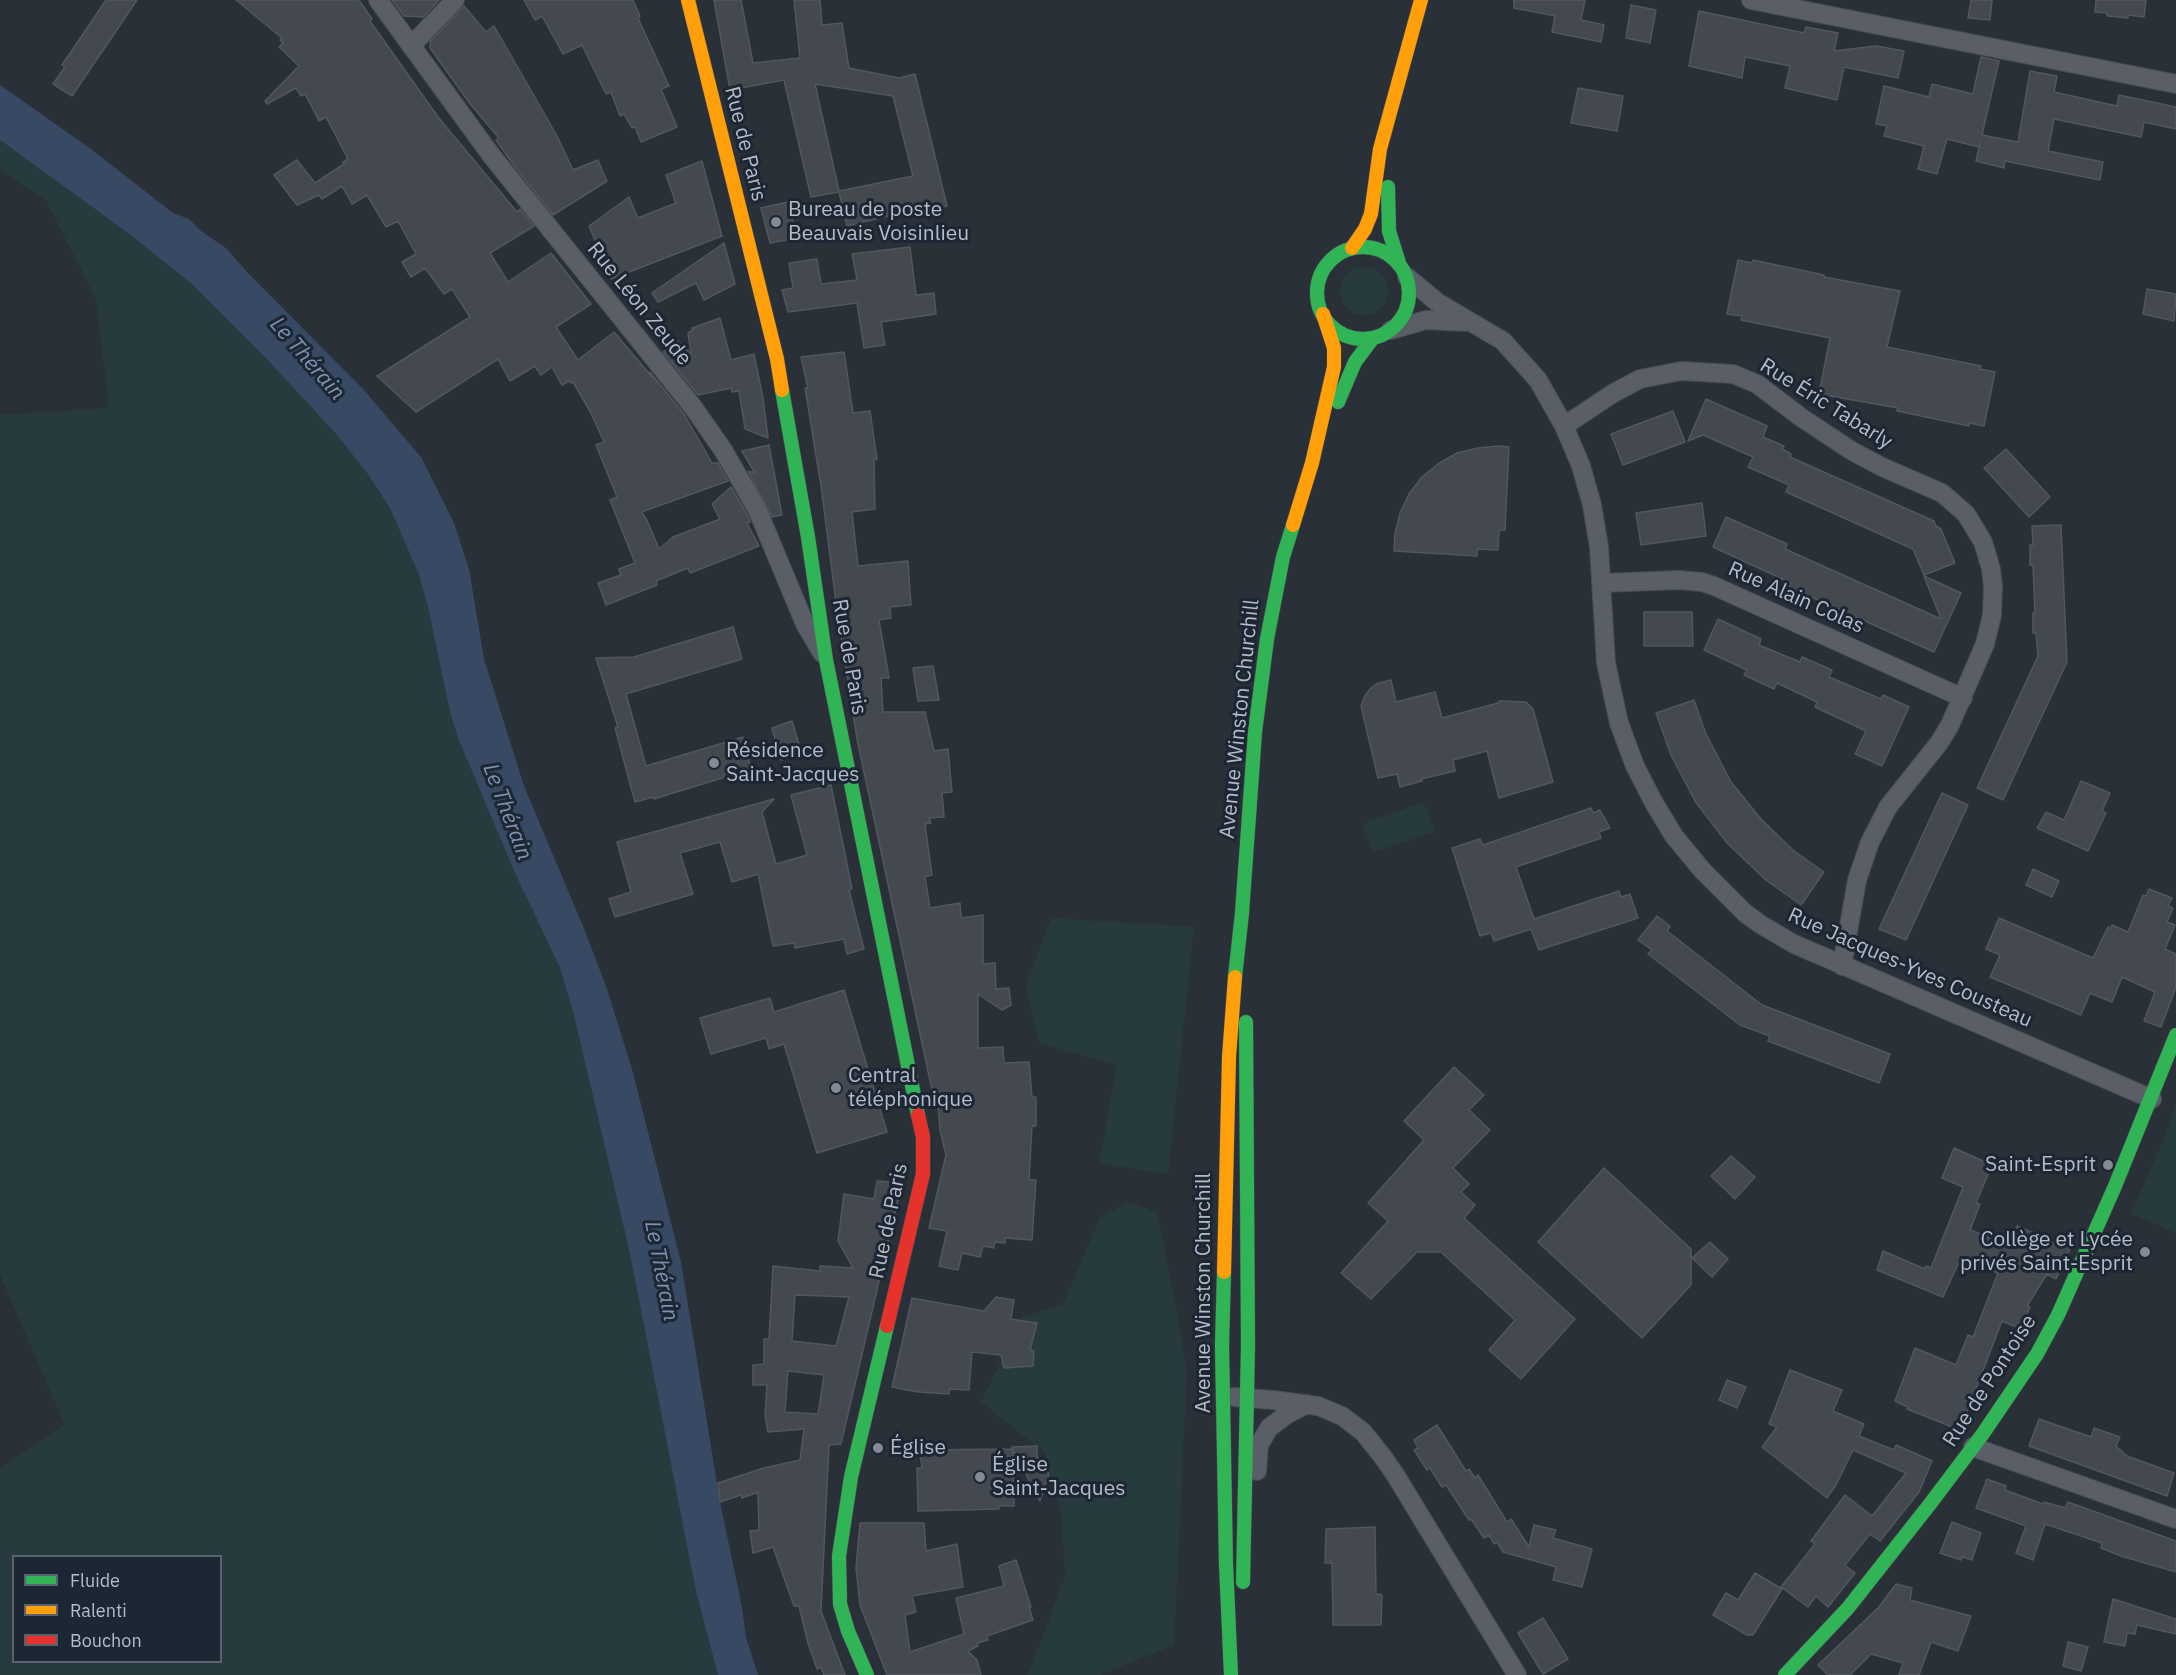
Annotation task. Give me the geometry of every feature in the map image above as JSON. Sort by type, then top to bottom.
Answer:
[{"type":"main road","name":"Rue de Paris","points":[[688,0],[777,359],[808,537],[826,660],[857,820],[919,1112],[924,1149],[923,1174],[851,1477],[842,1533],[839,1574],[840,1604],[848,1631],[867,1675]]},
{"type":"main road","points":[[1352,248],[1362,235],[1371,214],[1380,149],[1421,0]]},
{"type":"main road","points":[[1393,105],[1388,210],[1391,241],[1403,270],[1410,292],[1408,304],[1404,315],[1391,330],[1373,338],[1357,339],[1342,334],[1332,327],[1323,314],[1317,295],[1320,276],[1331,259],[1341,252],[1368,246],[1379,249],[1393,257],[1403,270]]},
{"type":"main road","name":"Avenue Winston Churchill","points":[[1231,1675],[1222,1345],[1229,1057],[1234,983],[1242,913],[1255,732],[1267,639],[1283,557],[1312,463],[1335,357],[1323,314]]},
{"type":"main road","name":"Avenue Winston Churchill","points":[[1312,463],[1351,371],[1373,338]]},
{"type":"main road","name":"Avenue Winston Churchill","points":[[1236,1675],[1242,1601],[1248,1398],[1248,1113],[1242,913]]},
{"type":"main road","name":"Rue de Pontoise","points":[[1785,1675],[1867,1584],[1973,1447],[2019,1382],[2050,1331],[2115,1186],[2176,1035]]},
{"type":"street","name":"Rue Léon Zeude","points":[[378,0],[484,147],[693,407],[723,450],[757,509],[805,624],[826,660]]},
{"type":"street","points":[[411,46],[455,0]]},
{"type":"street","points":[[1751,0],[2176,84]]},
{"type":"street","name":"Rue Jacques-Yves Cousteau","points":[[1403,270],[1437,302],[1503,341],[1515,352],[1538,380],[1564,426],[1581,466],[1592,505],[1601,583],[1606,663],[1613,700],[1635,766],[1665,821],[1685,851],[1702,870],[1745,913],[1778,935],[1842,966],[2152,1098]]},
{"type":"street","points":[[1391,330],[1426,320],[1472,323]]},
{"type":"street","name":"Rue Éric Tabarly","points":[[1564,426],[1612,394],[1647,377],[1681,371],[1733,374],[1757,384],[1802,418],[1852,451],[1942,494],[1956,504],[1975,526],[1983,542],[1992,577],[1993,600],[1989,630],[1963,698],[1939,743],[1893,801],[1870,842],[1857,880],[1842,966]]},
{"type":"street","name":"Rue Alain Colas","points":[[1601,583],[1679,580],[1708,584],[1963,698]]},
{"type":"street","points":[[1224,1397],[1307,1404],[1342,1416],[1363,1432],[1396,1476],[1517,1675]]},
{"type":"street","points":[[1242,1601],[1255,1538],[1259,1445],[1276,1421],[1307,1404]]},
{"type":"street","points":[[1973,1447],[2176,1519]]},
{"type":"green space","points":[[0,140],[132,236],[192,284],[263,355],[337,435],[367,473],[390,508],[419,575],[458,738],[515,873],[560,968],[573,1011],[630,1254],[696,1592],[718,1675],[0,1675],[0,1469],[65,1425],[0,1275],[0,415],[109,408],[96,299],[46,200],[0,171]]},
{"type":"green space","points":[[1359,267],[1369,267],[1384,277],[1388,291],[1387,300],[1378,311],[1369,315],[1359,315],[1344,305],[1340,296],[1340,286],[1350,271]]},
{"type":"green space","points":[[1424,802],[1435,832],[1373,852],[1363,824]]},
{"type":"green space","points":[[1051,918],[1194,927],[1168,1174],[1099,1163],[1117,1065],[1039,1043],[1026,986]]},
{"type":"green space","points":[[2176,1106],[2176,1233],[2131,1214]]},
{"type":"green space","points":[[1130,1202],[1158,1213],[1187,1368],[1174,1645],[1100,1675],[1028,1675],[1065,1576],[1061,1513],[1045,1452],[981,1402],[1022,1317],[1063,1305],[1100,1217]]},
{"type":"water","name":"Le Thérain","points":[[0,85],[91,149],[173,213],[189,219],[201,231],[226,248],[363,389],[421,457],[454,523],[469,569],[484,659],[524,786],[585,931],[607,989],[632,1069],[681,1262],[720,1502],[746,1637],[758,1675],[718,1675],[696,1592],[630,1254],[573,1011],[560,968],[515,873],[458,738],[419,575],[390,508],[367,473],[337,435],[263,355],[192,284],[132,236],[0,140]]},
{"type":"building","points":[[106,0],[137,0],[72,96],[53,84],[65,67],[62,65]]},
{"type":"building","points":[[236,0],[359,0],[372,19],[370,21],[438,117],[517,212],[520,209],[534,226],[490,253],[508,282],[551,253],[591,304],[556,327],[578,360],[614,332],[684,414],[712,463],[718,463],[728,481],[644,511],[642,513],[659,549],[673,537],[720,519],[712,504],[731,487],[747,514],[750,522],[747,523],[759,546],[690,573],[688,568],[656,581],[657,585],[606,605],[598,583],[621,575],[619,569],[635,563],[610,500],[617,497],[596,445],[604,442],[573,382],[569,381],[562,385],[552,367],[541,375],[535,366],[510,381],[498,359],[416,412],[377,376],[470,317],[452,289],[444,294],[425,268],[411,277],[402,262],[416,254],[398,221],[386,227],[367,195],[352,204],[342,186],[322,199],[319,195],[297,205],[274,175],[297,160],[315,183],[348,159],[326,117],[319,121],[305,94],[301,96],[296,88],[267,104],[265,101],[299,66],[279,47],[283,43],[280,40],[282,38]]},
{"type":"building","points":[[392,0],[439,0],[423,17],[404,16]]},
{"type":"building","points":[[524,0],[633,0],[640,16],[638,18],[669,86],[661,89],[677,127],[641,142],[635,127],[632,128],[624,114],[620,116],[611,92],[606,94],[582,45],[563,54],[542,16],[535,20]]},
{"type":"building","points":[[714,0],[741,0],[753,63],[800,58],[794,0],[820,0],[822,25],[842,23],[849,68],[899,78],[915,74],[947,206],[921,212],[920,208],[847,226],[839,192],[811,197],[784,80],[730,90]],"holes":[[[815,84],[893,96],[913,176],[839,191]]]},
{"type":"building","points":[[1514,0],[1585,0],[1581,20],[1604,25],[1601,42],[1552,32],[1555,16],[1514,8]]},
{"type":"building","points":[[1971,0],[1992,0],[1990,20],[1968,18]]},
{"type":"building","points":[[2096,0],[2146,0],[2144,17],[2107,16],[2107,13],[2095,12]]},
{"type":"building","points":[[1631,5],[1656,10],[1650,43],[1626,38]]},
{"type":"building","points":[[464,6],[486,32],[494,26],[557,136],[573,170],[598,160],[607,181],[553,215],[496,140],[499,138],[471,105],[430,48],[430,42]]},
{"type":"building","points":[[1699,11],[1804,33],[1806,27],[1838,33],[1834,51],[1876,46],[1904,51],[1898,78],[1844,67],[1837,100],[1785,88],[1790,66],[1745,57],[1742,78],[1689,66]]},
{"type":"building","points":[[1981,57],[1999,61],[1982,135],[2018,142],[2030,71],[2057,76],[2054,92],[2117,106],[2119,95],[2176,107],[2176,129],[2144,122],[2141,137],[2054,119],[2048,151],[2103,162],[2100,180],[2005,161],[2004,168],[1976,161],[1980,143],[1979,147],[1947,139],[1937,174],[1918,169],[1924,146],[1884,136],[1887,126],[1876,124],[1884,86],[1929,97],[1932,84],[1973,94]]},
{"type":"building","points":[[1578,88],[1623,96],[1617,131],[1571,123]]},
{"type":"building","points":[[702,161],[722,236],[611,279],[589,226],[629,197],[638,218],[676,203],[666,175]]},
{"type":"building","points":[[788,202],[797,238],[770,243],[761,208]]},
{"type":"building","points":[[724,243],[735,284],[704,300],[696,283],[658,302],[652,293]]},
{"type":"building","points":[[910,247],[916,295],[934,293],[936,314],[881,322],[885,345],[864,348],[857,303],[788,312],[782,290],[793,288],[789,263],[817,259],[821,284],[857,280],[852,254]]},
{"type":"building","points":[[1738,260],[1752,263],[1753,260],[1824,275],[1824,277],[1900,291],[1887,347],[1981,366],[1980,369],[1995,372],[1984,426],[1969,423],[1969,426],[1897,411],[1898,408],[1819,394],[1830,338],[1741,320],[1742,316],[1727,314]]},
{"type":"building","points":[[2147,289],[2176,294],[2174,321],[2143,314]]},
{"type":"building","points":[[720,318],[731,360],[754,354],[768,438],[745,429],[739,391],[732,392],[731,388],[698,395],[663,352],[678,341],[691,354],[688,333],[693,330],[692,328]]},
{"type":"building","points":[[844,352],[853,413],[870,411],[877,459],[874,460],[875,509],[852,512],[858,566],[908,561],[911,605],[890,607],[891,618],[879,620],[889,678],[881,678],[883,712],[925,712],[934,751],[948,749],[952,792],[942,793],[944,817],[929,818],[931,823],[925,824],[932,875],[925,877],[930,908],[960,903],[961,918],[983,915],[983,964],[995,963],[996,989],[1009,988],[1011,1005],[1002,1010],[978,994],[978,1048],[1003,1047],[1004,1063],[1029,1062],[1032,1097],[1036,1097],[1036,1126],[1032,1126],[1029,1180],[1036,1180],[1032,1240],[1005,1238],[1005,1243],[995,1242],[994,1248],[983,1246],[980,1257],[962,1253],[958,1270],[939,1266],[947,1231],[929,1228],[946,1155],[940,1130],[938,1104],[935,1104],[857,739],[805,388],[808,388],[801,357]]},
{"type":"building","points":[[1706,399],[1767,426],[1763,437],[1784,446],[1782,449],[1791,454],[1790,457],[1934,521],[1941,529],[1955,563],[1924,575],[1913,549],[1786,492],[1789,485],[1748,467],[1753,457],[1703,435],[1688,441]]},
{"type":"building","points":[[1673,411],[1685,442],[1623,465],[1611,434]]},
{"type":"building","points":[[769,445],[782,515],[772,517],[748,471],[755,473],[742,451]]},
{"type":"building","points":[[1499,446],[1509,447],[1505,530],[1499,530],[1498,550],[1477,549],[1477,556],[1394,551],[1400,513],[1409,494],[1422,477],[1457,453]]},
{"type":"building","points":[[2006,449],[2050,497],[2029,517],[1984,468]]},
{"type":"building","points":[[1702,503],[1706,536],[1641,545],[1636,513]]},
{"type":"building","points":[[1726,517],[1787,544],[1785,549],[1941,619],[1924,576],[1961,593],[1934,652],[1789,587],[1791,583],[1713,547]]},
{"type":"building","points":[[2061,525],[2067,662],[2003,800],[1977,788],[2038,656],[2036,633],[2033,633],[2033,613],[2035,613],[2033,565],[2030,565],[2030,545],[2033,545],[2032,526]]},
{"type":"building","points":[[1644,612],[1692,612],[1693,646],[1644,646]]},
{"type":"building","points":[[1718,619],[1761,639],[1759,645],[1800,662],[1802,657],[1832,670],[1829,677],[1881,699],[1883,695],[1909,707],[1882,766],[1855,754],[1866,731],[1815,707],[1817,702],[1777,683],[1774,689],[1744,675],[1747,670],[1704,650]]},
{"type":"building","points":[[733,627],[742,659],[626,694],[646,766],[743,737],[751,769],[654,799],[653,797],[635,802],[615,728],[618,727],[596,658],[634,657]]},
{"type":"building","points":[[933,666],[939,700],[918,701],[913,668]]},
{"type":"building","points":[[1391,680],[1396,702],[1435,692],[1442,718],[1499,701],[1526,702],[1533,709],[1553,782],[1499,798],[1487,751],[1453,760],[1455,771],[1421,779],[1422,781],[1400,787],[1397,774],[1378,778],[1361,706],[1370,689],[1376,684]]},
{"type":"building","points":[[1694,700],[1706,734],[1731,782],[1761,819],[1794,851],[1824,872],[1801,905],[1766,880],[1727,843],[1695,801],[1671,755],[1656,713]]},
{"type":"building","points":[[792,721],[802,754],[781,760],[772,728]]},
{"type":"building","points":[[2081,781],[2110,793],[2102,811],[2106,813],[2088,851],[2037,828],[2046,812],[2064,820]]},
{"type":"building","points":[[831,785],[852,889],[849,890],[864,949],[847,954],[844,939],[795,948],[794,943],[773,946],[758,874],[732,882],[720,842],[680,853],[693,894],[615,917],[609,899],[631,892],[617,842],[774,799],[762,812],[776,864],[807,855],[791,795]]},
{"type":"building","points":[[1942,793],[1968,805],[1906,940],[1879,929]]},
{"type":"building","points":[[1591,808],[1593,813],[1600,810],[1610,828],[1599,832],[1601,838],[1516,867],[1534,919],[1619,891],[1621,897],[1630,894],[1638,918],[1539,950],[1531,929],[1494,941],[1491,933],[1480,936],[1452,848],[1480,839],[1483,845]]},
{"type":"building","points":[[2033,869],[2059,881],[2052,897],[2026,885]]},
{"type":"building","points":[[2149,889],[2172,898],[2168,906],[2173,908],[2167,922],[2175,925],[2165,949],[2176,954],[2176,987],[2161,1027],[2144,1021],[2155,992],[2122,977],[2112,1002],[2090,993],[2081,1015],[1990,977],[2000,955],[1986,949],[1999,918],[2093,958],[2108,927],[2111,928],[2112,925],[2128,932],[2143,895],[2146,896]]},
{"type":"building","points":[[1657,916],[1670,926],[1667,931],[1762,1005],[1890,1054],[1879,1083],[1768,1041],[1770,1036],[1740,1025],[1648,954],[1652,950],[1638,940]]},
{"type":"building","name":"Central téléphonique","points":[[844,990],[887,1132],[817,1153],[784,1044],[769,1049],[766,1038],[711,1054],[700,1018],[770,998],[774,1012]]},
{"type":"building","points":[[1454,1067],[1484,1095],[1469,1110],[1490,1130],[1453,1168],[1469,1184],[1461,1192],[1475,1205],[1464,1218],[1575,1319],[1521,1379],[1489,1350],[1515,1320],[1441,1252],[1417,1252],[1371,1299],[1341,1273],[1388,1221],[1368,1203],[1424,1140],[1404,1121]]},
{"type":"building","points":[[1954,1148],[1992,1165],[1976,1203],[1980,1204],[1970,1230],[2009,1245],[2017,1226],[2070,1249],[2056,1279],[2047,1274],[2027,1306],[2030,1307],[2021,1329],[2002,1321],[1960,1430],[1907,1409],[1908,1407],[1895,1401],[1915,1348],[1956,1365],[1968,1335],[1973,1337],[1998,1273],[1963,1260],[1961,1265],[1958,1264],[1943,1297],[1877,1270],[1883,1251],[1925,1269],[1926,1266],[1931,1268],[1963,1187],[1942,1178]]},
{"type":"building","points":[[1731,1156],[1755,1177],[1735,1199],[1711,1176]]},
{"type":"building","points":[[1604,1168],[1691,1249],[1691,1285],[1642,1338],[1538,1242]]},
{"type":"building","points":[[877,1181],[902,1183],[841,1444],[829,1445],[821,1611],[845,1675],[824,1675],[821,1667],[817,1669],[799,1606],[794,1606],[773,1547],[753,1553],[750,1531],[759,1530],[758,1492],[720,1502],[718,1483],[764,1468],[800,1460],[804,1429],[768,1432],[765,1415],[767,1385],[753,1385],[753,1365],[764,1364],[764,1339],[769,1339],[773,1266],[820,1271],[820,1266],[853,1268],[838,1241],[844,1194],[874,1199]],"holes":[[[795,1295],[849,1297],[836,1346],[792,1341]],[[788,1371],[824,1375],[818,1414],[785,1412]]]},
{"type":"building","points":[[1710,1242],[1728,1259],[1712,1277],[1692,1258]]},
{"type":"building","points":[[996,1297],[1014,1300],[1011,1319],[1037,1323],[1030,1350],[1034,1351],[1033,1366],[1004,1368],[1001,1355],[972,1352],[969,1390],[949,1389],[949,1394],[892,1387],[912,1298],[984,1311]]},
{"type":"building","points":[[1790,1370],[1842,1390],[1833,1411],[1864,1424],[1859,1436],[1894,1450],[1896,1445],[1932,1461],[1919,1492],[1880,1541],[1870,1534],[1845,1565],[1855,1573],[1828,1607],[1816,1596],[1808,1607],[1781,1587],[1815,1544],[1811,1541],[1845,1495],[1872,1516],[1906,1473],[1853,1450],[1827,1498],[1762,1447],[1777,1427],[1769,1424]]},
{"type":"building","points":[[1727,1380],[1746,1387],[1737,1408],[1719,1400]]},
{"type":"building","points":[[2039,1419],[2091,1437],[2094,1428],[2120,1437],[2116,1446],[2127,1456],[2174,1473],[2167,1496],[2029,1446]]},
{"type":"building","points":[[1437,1425],[1466,1471],[1469,1469],[1475,1478],[1478,1475],[1507,1522],[1511,1519],[1529,1547],[1534,1525],[1556,1530],[1553,1538],[1592,1549],[1582,1587],[1553,1580],[1556,1567],[1503,1552],[1497,1542],[1494,1544],[1489,1535],[1484,1538],[1446,1485],[1442,1487],[1430,1468],[1427,1470],[1414,1450],[1418,1448],[1414,1440]]},
{"type":"building","name":"Église Saint-Jacques","points":[[1037,1446],[1037,1456],[1049,1474],[1040,1501],[1013,1450],[1014,1506],[999,1506],[999,1509],[918,1511],[917,1468],[922,1468],[920,1452],[923,1450],[1013,1449],[1012,1447]]},
{"type":"building","points":[[1987,1479],[2006,1486],[2005,1490],[2043,1504],[2044,1502],[2065,1508],[2068,1502],[2176,1541],[2176,1572],[2121,1556],[2101,1548],[2102,1543],[2045,1524],[2033,1560],[2016,1553],[2026,1526],[1976,1508]]},
{"type":"building","points":[[1952,1522],[1981,1533],[1972,1560],[1962,1557],[1961,1560],[1940,1553]]},
{"type":"building","points":[[860,1523],[924,1523],[926,1551],[957,1544],[963,1587],[912,1596],[916,1612],[905,1615],[910,1652],[964,1634],[956,1598],[1004,1586],[999,1566],[1016,1560],[1033,1620],[987,1636],[988,1640],[977,1643],[978,1646],[968,1651],[977,1660],[981,1675],[887,1675],[860,1605],[856,1568]]},
{"type":"building","points":[[1375,1527],[1376,1594],[1382,1595],[1381,1625],[1333,1625],[1332,1563],[1325,1563],[1326,1529]]},
{"type":"building","points":[[1755,1573],[1782,1589],[1753,1635],[1747,1635],[1713,1615],[1726,1593],[1738,1600]]},
{"type":"building","points":[[1896,1584],[1912,1588],[1910,1600],[1971,1616],[1958,1651],[1931,1642],[1919,1675],[1899,1675],[1903,1663],[1871,1654],[1850,1675],[1828,1675],[1818,1665],[1879,1607]]},
{"type":"building","points":[[2113,1599],[2176,1619],[2176,1634],[2137,1625],[2135,1634],[2127,1633],[2125,1646],[2104,1642]]},
{"type":"building","points":[[1543,1618],[1568,1659],[1543,1674],[1518,1633]]},
{"type":"building","points":[[2068,1642],[2088,1647],[2081,1671],[2063,1666]]},
{"type":"traffic: fast","points":[[1388,187],[1389,231],[1399,263]]},
{"type":"traffic: fast","points":[[1363,247],[1381,250],[1396,260],[1406,275],[1409,293],[1406,311],[1396,326],[1381,336],[1363,339],[1345,336],[1330,326],[1320,311],[1317,293],[1320,275],[1330,260],[1345,250],[1363,247]]},
{"type":"traffic: fast","points":[[1338,402],[1355,362],[1373,338]]},
{"type":"traffic: fast","points":[[782,390],[808,537],[826,660],[918,1115]]},
{"type":"traffic: fast","points":[[1235,977],[1255,732],[1267,639],[1283,557],[1293,525]]},
{"type":"traffic: fast","points":[[1243,1582],[1248,1346],[1246,1022]]},
{"type":"traffic: fast","points":[[1785,1675],[1848,1608],[1930,1504],[1982,1435],[2037,1354],[2058,1315],[2115,1186],[2176,1035]]},
{"type":"traffic: fast","points":[[1224,1272],[1222,1345],[1226,1564],[1231,1675]]},
{"type":"traffic: fast","points":[[867,1675],[848,1631],[840,1604],[839,1556],[851,1477],[887,1326]]},
{"type":"traffic: slow","points":[[688,0],[777,359],[782,390]]},
{"type":"traffic: slow","points":[[1352,248],[1365,229],[1371,214],[1380,149],[1421,0]]},
{"type":"traffic: slow","points":[[1293,525],[1312,463],[1334,367],[1334,348],[1323,314]]},
{"type":"traffic: slow","points":[[1224,1272],[1229,1057],[1235,977]]},
{"type":"traffic: jam","points":[[887,1326],[923,1174],[923,1137],[918,1115]]},
{"type":"place","name":"Bureau de poste Beauvais Voisinlieu","points":[[776,222]]},
{"type":"place","name":"Résidence Saint-Jacques","points":[[714,763]]},
{"type":"place","name":"Central téléphonique","points":[[836,1088]]},
{"type":"place","name":"Saint-Esprit","points":[[2108,1165]]},
{"type":"place","name":"Collège et Lycée privés Saint-Esprit","points":[[2145,1252]]},
{"type":"place","name":"Église","points":[[878,1448]]},
{"type":"place","name":"Église Saint-Jacques","points":[[980,1477]]}]
